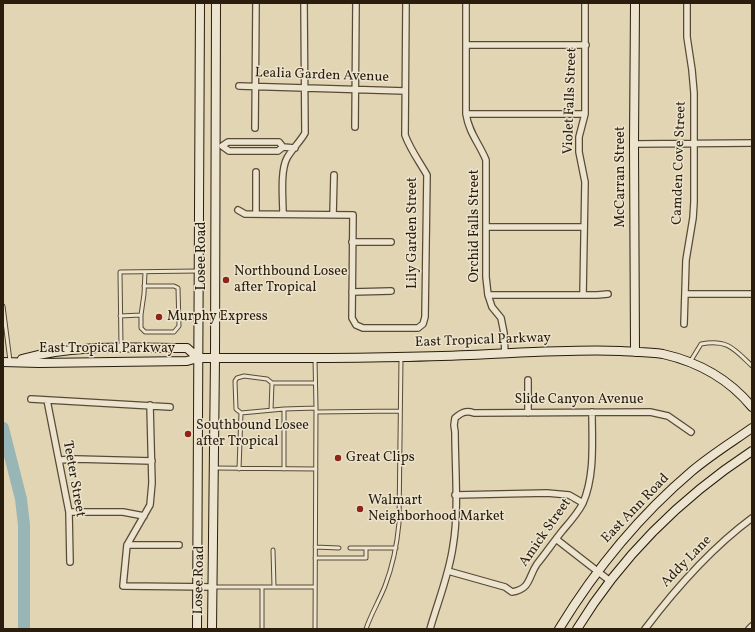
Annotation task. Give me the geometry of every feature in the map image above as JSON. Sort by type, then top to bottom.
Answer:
[{"type":"main road","name":"Losee Road","points":[[197,629],[200,3]]},
{"type":"main road","name":"Losee Road","points":[[212,629],[219,146],[216,3]]},
{"type":"main road","name":"McCarran Street","points":[[635,3],[635,352]]},
{"type":"main road","name":"East Tropical Parkway","points":[[10,361],[39,354],[82,349],[121,348],[187,348],[198,358]]},
{"type":"main road","name":"East Tropical Parkway","points":[[10,361],[39,363],[187,361],[198,358],[401,358],[582,351],[635,352],[662,354],[690,362],[714,374],[737,391],[752,407]]},
{"type":"main road","name":"East Ann Road","points":[[559,629],[577,600],[598,571],[635,526],[674,487],[712,455],[752,428]]},
{"type":"main road","name":"East Ann Road","points":[[577,629],[610,581],[631,555],[666,518],[715,477],[752,451]]},
{"type":"street","points":[[255,128],[256,3]]},
{"type":"street","points":[[283,214],[283,172],[286,159],[304,133],[304,3]]},
{"type":"street","points":[[355,127],[356,3]]},
{"type":"street","name":"Lily Garden Street","points":[[352,292],[352,318],[356,325],[363,328],[418,328],[423,324],[425,316],[427,174],[410,148],[405,135],[406,3]]},
{"type":"street","name":"Orchid Falls Street","points":[[466,3],[466,114],[471,134],[480,146],[486,160],[486,277],[488,295],[492,307],[501,318],[504,333],[505,354]]},
{"type":"street","name":"Violet Falls Street","points":[[583,295],[585,182],[579,152],[579,137],[585,114],[585,3]]},
{"type":"street","name":"Camden Cove Street","points":[[684,324],[686,260],[694,202],[694,92],[687,37],[687,3]]},
{"type":"street","points":[[467,45],[586,45]]},
{"type":"street","name":"Lealia Garden Avenue","points":[[239,86],[405,91]]},
{"type":"street","points":[[466,114],[585,114]]},
{"type":"street","points":[[219,146],[228,142],[279,142],[283,147]]},
{"type":"street","points":[[634,144],[752,143]]},
{"type":"street","points":[[219,146],[229,151],[278,150],[283,147],[295,148]]},
{"type":"street","points":[[256,172],[256,214]]},
{"type":"street","points":[[333,215],[334,175]]},
{"type":"street","points":[[238,210],[245,214],[353,215],[352,292],[391,292]]},
{"type":"street","points":[[487,227],[584,227]]},
{"type":"street","points":[[352,242],[391,242]]},
{"type":"street","points":[[488,295],[608,294]]},
{"type":"street","points":[[685,294],[752,294]]},
{"type":"street","points":[[528,380],[528,413]]},
{"type":"street","points":[[31,399],[170,407]]},
{"type":"street","name":"Teeter Street","points":[[47,400],[69,512],[70,562]]},
{"type":"street","points":[[150,406],[152,483],[150,505],[127,545],[123,586],[213,587]]},
{"type":"street","name":"Slide Canyon Avenue","points":[[455,495],[454,425],[455,418],[462,412],[650,412],[660,413],[674,420],[691,432]]},
{"type":"street","name":"Amick Street","points":[[448,571],[505,587],[512,592],[526,587],[535,567],[572,521],[583,503],[591,472],[592,412]]},
{"type":"street","points":[[60,460],[152,461]]},
{"type":"street","points":[[430,629],[448,571],[453,546],[455,530],[455,495],[546,493],[569,495],[583,503]]},
{"type":"street","points":[[69,512],[123,512],[144,516]]},
{"type":"street","name":"Addy Lane","points":[[645,629],[676,589],[698,566],[752,518]]},
{"type":"street","points":[[556,539],[610,581]]},
{"type":"street","points":[[127,545],[179,545]]},
{"type":"street","points":[[749,629],[752,626]]},
{"type":"lane","points":[[121,348],[120,272],[198,271]]},
{"type":"lane","points":[[144,286],[174,286],[178,288],[179,326],[174,332],[145,332],[141,328],[141,316],[145,272]]},
{"type":"lane","points":[[3,306],[10,361]]},
{"type":"lane","points":[[120,316],[141,316]]},
{"type":"lane","points":[[690,362],[701,344],[725,344],[733,347],[752,366]]},
{"type":"lane","points":[[366,629],[384,587],[396,548],[399,522],[401,358]]},
{"type":"lane","points":[[314,359],[316,408],[315,629]]},
{"type":"lane","points":[[315,383],[272,383],[267,378],[244,376],[235,381],[236,410],[241,413],[316,408]]},
{"type":"lane","points":[[271,410],[272,383]]},
{"type":"lane","points":[[284,409],[284,469]]},
{"type":"lane","points":[[316,412],[400,411]]},
{"type":"lane","points":[[239,468],[241,413]]},
{"type":"lane","points":[[214,468],[316,469]]},
{"type":"lane","points":[[315,547],[339,548]]},
{"type":"lane","points":[[350,548],[396,548]]},
{"type":"lane","points":[[315,558],[366,558],[366,548]]},
{"type":"lane","points":[[274,550],[274,587]]},
{"type":"lane","points":[[213,587],[315,587]]},
{"type":"lane","points":[[262,587],[262,629]]},
{"type":"waterway","points":[[3,428],[21,499],[24,525],[24,629]]},
{"type":"place","name":"Northbound Losee after Tropical","points":[[226,280]]},
{"type":"place","name":"Murphy Express","points":[[159,317]]},
{"type":"place","name":"Southbound Losee after Tropical","points":[[188,434]]},
{"type":"place","name":"Great Clips","points":[[338,458]]},
{"type":"place","name":"Walmart Neighborhood Market","points":[[360,509]]}]
